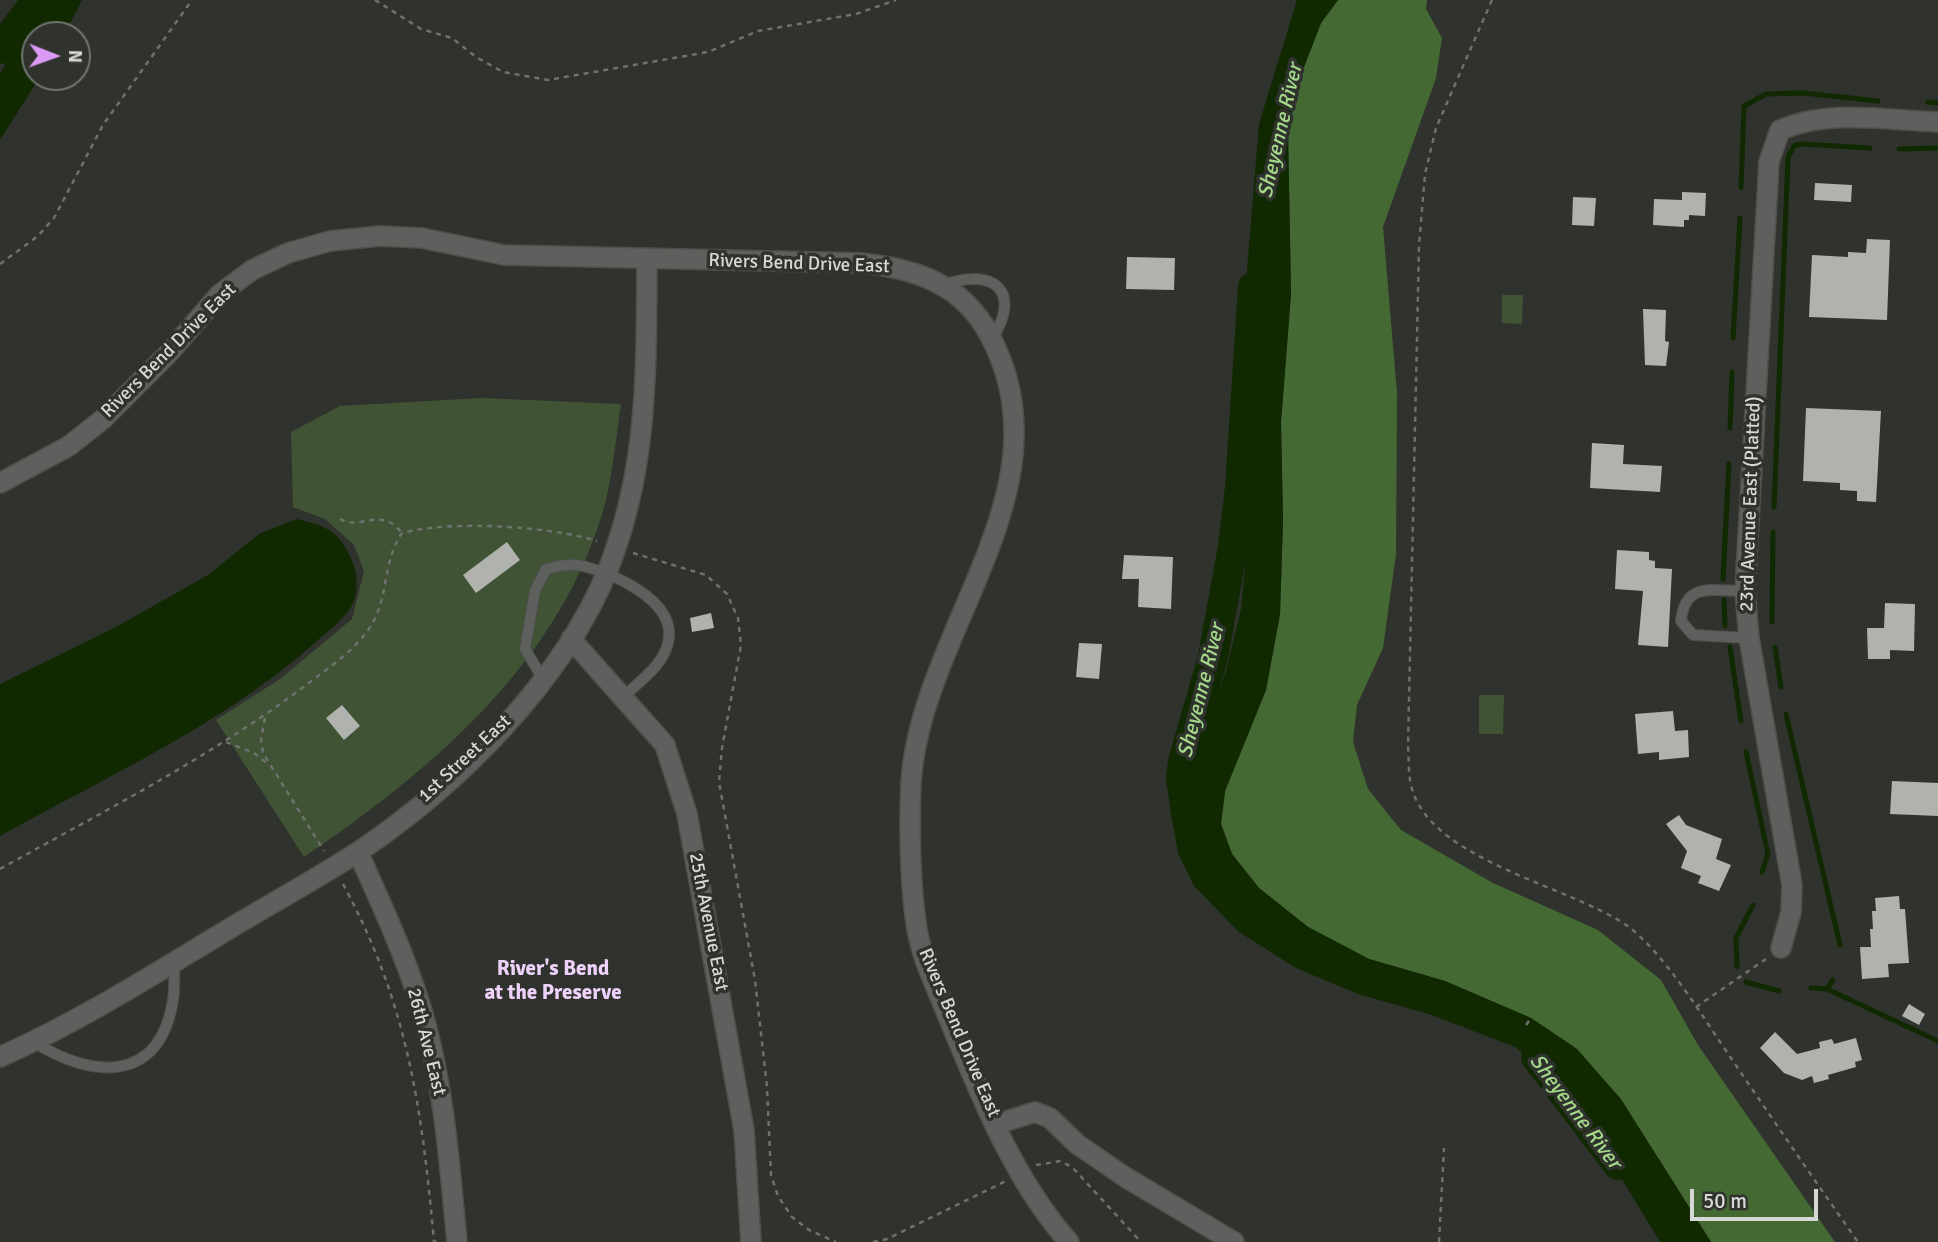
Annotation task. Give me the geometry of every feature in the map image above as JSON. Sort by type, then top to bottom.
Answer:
[{"type":"street","name":"23rd Avenue East (Platted)","points":[[1782,948],[1791,912],[1792,885],[1749,638],[1745,591],[1763,217],[1769,162],[1780,130],[1803,120],[1835,118],[1938,122]]},
{"type":"street","name":"Rivers Bend Drive East","points":[[0,483],[27,471],[77,440],[132,391],[220,294],[252,270],[288,253],[330,241],[380,236],[422,238],[504,255],[896,266],[944,285],[979,316],[1000,355],[1009,389],[1014,430],[1009,487],[997,533],[940,663],[921,724],[911,781],[911,836],[917,928],[926,963],[962,1050],[1020,1174],[1052,1223],[1069,1242]]},
{"type":"street","name":"1st Street East","points":[[0,1057],[68,1027],[358,852],[472,757],[543,679],[571,639],[605,574],[634,482],[642,437],[647,259]]},
{"type":"street","name":"25th Avenue East","points":[[571,639],[665,745],[687,814],[740,1105],[751,1242]]},
{"type":"street","name":"26th Ave East","points":[[358,852],[392,926],[426,1026],[446,1126],[457,1242]]},
{"type":"street","points":[[997,1124],[1035,1112],[1050,1118],[1077,1144],[1125,1177],[1234,1242]]},
{"type":"lane","points":[[944,285],[975,277],[987,278],[999,288],[1005,313],[992,339]]},
{"type":"lane","points":[[543,679],[525,649],[535,591],[546,569],[561,565],[582,566],[605,574],[647,596],[662,610],[669,626],[666,649],[656,666],[624,696]]},
{"type":"lane","points":[[1745,591],[1704,591],[1690,594],[1683,604],[1681,621],[1693,635],[1749,638]]},
{"type":"lane","points":[[34,1042],[63,1059],[107,1069],[125,1066],[144,1058],[166,1025],[173,1000],[174,962]]},
{"type":"path","points":[[0,264],[38,236],[54,218],[103,125],[192,0]]},
{"type":"path","points":[[375,0],[421,29],[453,38],[476,57],[503,72],[548,80],[708,52],[758,31],[856,14],[896,0]]},
{"type":"path","points":[[1492,0],[1436,128],[1425,174],[1419,245],[1408,745],[1413,793],[1435,825],[1460,845],[1627,926],[1653,951],[1696,1007],[1858,1242]]},
{"type":"path","points":[[340,519],[353,523],[371,518],[381,519],[396,525],[402,533]]},
{"type":"path","points":[[402,533],[440,528],[561,531],[597,541]]},
{"type":"path","points":[[0,869],[226,742],[266,716],[355,646],[372,624],[380,608],[386,568],[402,533]]},
{"type":"path","points":[[636,554],[706,575],[727,594],[738,618],[741,645],[722,748],[719,782],[755,981],[767,1087],[771,1175],[778,1196],[792,1217],[809,1230],[836,1242]]},
{"type":"path","points":[[266,716],[261,739],[271,766],[360,915],[380,962],[406,1040],[425,1141],[434,1242]]},
{"type":"path","points":[[226,742],[254,753],[271,766]]},
{"type":"path","points":[[1696,1007],[1782,948]]},
{"type":"path","points":[[1526,1026],[1531,1018]]},
{"type":"path","points":[[1439,1242],[1444,1148]]},
{"type":"path","points":[[1035,1166],[1060,1161],[1073,1168],[1141,1242]]},
{"type":"path","points":[[873,1242],[887,1239],[1000,1184]]},
{"type":"shaded area","points":[[1338,0],[1427,0],[1426,9],[1442,38],[1436,78],[1383,227],[1397,393],[1396,554],[1383,648],[1357,705],[1353,742],[1368,789],[1401,830],[1493,883],[1598,930],[1661,980],[1698,1045],[1835,1242],[1711,1242],[1659,1159],[1577,1049],[1531,1018],[1445,981],[1369,959],[1308,927],[1259,888],[1232,854],[1221,824],[1225,791],[1266,690],[1280,614],[1283,520],[1281,422],[1291,294],[1288,131],[1299,80],[1321,23]]},
{"type":"shaded area","points":[[1502,295],[1523,295],[1522,324],[1502,323]]},
{"type":"shaded area","points":[[482,398],[621,404],[605,504],[585,560],[558,613],[525,661],[487,706],[445,748],[400,787],[304,857],[216,720],[280,679],[352,619],[364,571],[354,545],[325,519],[293,507],[291,432],[340,406]]},
{"type":"shaded area","points":[[1479,695],[1504,695],[1503,734],[1479,734]]},
{"type":"water","points":[[40,0],[82,0],[71,21],[29,21]]},
{"type":"water","points":[[1297,0],[1338,0],[1321,23],[1299,80],[1288,131],[1291,294],[1281,422],[1283,521],[1280,614],[1266,690],[1225,791],[1221,824],[1232,854],[1259,888],[1308,927],[1369,959],[1445,981],[1531,1018],[1577,1049],[1621,1099],[1711,1242],[1660,1242],[1586,1120],[1551,1075],[1515,1047],[1432,1015],[1358,994],[1296,968],[1239,932],[1194,886],[1178,853],[1172,818],[1184,776],[1206,728],[1226,671],[1241,609],[1250,517],[1253,421],[1253,353],[1245,294],[1259,124]]},
{"type":"water","points":[[21,35],[21,91],[31,91],[0,140],[0,74]]},
{"type":"water","points":[[296,519],[316,524],[336,536],[347,551],[356,572],[354,602],[332,629],[274,676],[199,726],[160,750],[0,836],[0,684],[116,627],[208,575],[259,534]]},
{"type":"building","points":[[1815,183],[1852,185],[1851,202],[1814,200]]},
{"type":"building","points":[[1682,192],[1706,193],[1705,216],[1689,215],[1689,220],[1684,220],[1684,227],[1653,225],[1654,199],[1682,200]]},
{"type":"building","points":[[1573,197],[1596,198],[1594,226],[1572,225]]},
{"type":"building","points":[[1867,239],[1890,240],[1887,320],[1809,317],[1812,255],[1848,257],[1848,252],[1866,253]]},
{"type":"building","points":[[1127,257],[1175,258],[1174,290],[1126,289]]},
{"type":"building","points":[[1643,309],[1666,310],[1665,341],[1669,342],[1666,366],[1645,365]]},
{"type":"building","points":[[1806,408],[1881,411],[1876,502],[1857,501],[1857,491],[1840,490],[1840,483],[1803,481]]},
{"type":"building","points":[[1592,443],[1624,445],[1623,464],[1662,466],[1660,492],[1590,488]]},
{"type":"building","points":[[507,542],[520,560],[476,593],[463,575]]},
{"type":"building","points":[[1617,550],[1649,552],[1649,560],[1655,561],[1655,568],[1672,569],[1668,647],[1638,645],[1643,591],[1615,589]]},
{"type":"building","points":[[1124,555],[1173,557],[1171,609],[1138,607],[1139,579],[1122,579]]},
{"type":"building","points":[[1885,603],[1915,604],[1914,651],[1890,650],[1890,659],[1868,659],[1867,628],[1884,628]]},
{"type":"building","points":[[711,613],[714,628],[692,632],[690,618]]},
{"type":"building","points":[[1079,643],[1102,644],[1099,679],[1076,677]]},
{"type":"building","points":[[342,705],[360,726],[344,740],[326,718]]},
{"type":"building","points":[[1673,711],[1675,731],[1688,730],[1689,757],[1659,760],[1659,752],[1638,754],[1635,714]]},
{"type":"building","points":[[1892,781],[1938,783],[1938,816],[1890,814]]},
{"type":"building","points":[[1679,815],[1686,825],[1722,839],[1716,859],[1731,865],[1719,891],[1698,883],[1701,876],[1681,868],[1687,851],[1666,824]]},
{"type":"building","points":[[1899,896],[1900,909],[1905,909],[1909,963],[1888,964],[1889,977],[1862,979],[1860,947],[1871,947],[1870,929],[1873,929],[1872,911],[1876,911],[1875,898]]},
{"type":"building","points":[[1909,1004],[1925,1014],[1919,1025],[1902,1016]]},
{"type":"building","points":[[1775,1032],[1797,1054],[1820,1048],[1819,1042],[1832,1039],[1834,1044],[1856,1038],[1862,1060],[1855,1062],[1856,1067],[1828,1075],[1829,1079],[1814,1083],[1812,1076],[1802,1080],[1784,1073],[1760,1048]]},
{"type":"waterway","name":"Sheyenne River","points":[[0,49],[37,0]]},
{"type":"waterway","points":[[1741,188],[1744,106],[1766,94],[1804,93],[1878,101]]},
{"type":"waterway","points":[[1928,102],[1938,103]]},
{"type":"waterway","points":[[1774,507],[1788,157],[1794,146],[1801,144],[1870,148]]},
{"type":"waterway","points":[[1899,149],[1938,148]]},
{"type":"waterway","points":[[1733,338],[1740,218]]},
{"type":"waterway","name":"Sheyenne River","points":[[1187,820],[1181,777],[1183,762],[1213,657],[1233,547],[1240,488],[1253,287]]},
{"type":"waterway","points":[[1730,428],[1732,372]]},
{"type":"waterway","points":[[1723,579],[1729,464]]},
{"type":"waterway","points":[[1772,622],[1773,532]]},
{"type":"waterway","points":[[1724,600],[1725,626]]},
{"type":"waterway","points":[[1730,647],[1741,721]]},
{"type":"waterway","points":[[1775,647],[1781,687]]},
{"type":"waterway","points":[[1786,714],[1840,945]]},
{"type":"waterway","points":[[1746,752],[1768,854],[1762,872]]},
{"type":"waterway","points":[[1737,967],[1736,938],[1753,905]]},
{"type":"waterway","points":[[1833,980],[1827,989],[1938,1041]]},
{"type":"waterway","points":[[1746,982],[1779,991]]},
{"type":"waterway","points":[[1811,988],[1827,989]]},
{"type":"waterway","name":"Sheyenne River","points":[[1536,1057],[1618,1165]]},
{"type":"district","name":"River's Bend at the Preserve","points":[[553,981]]}]
